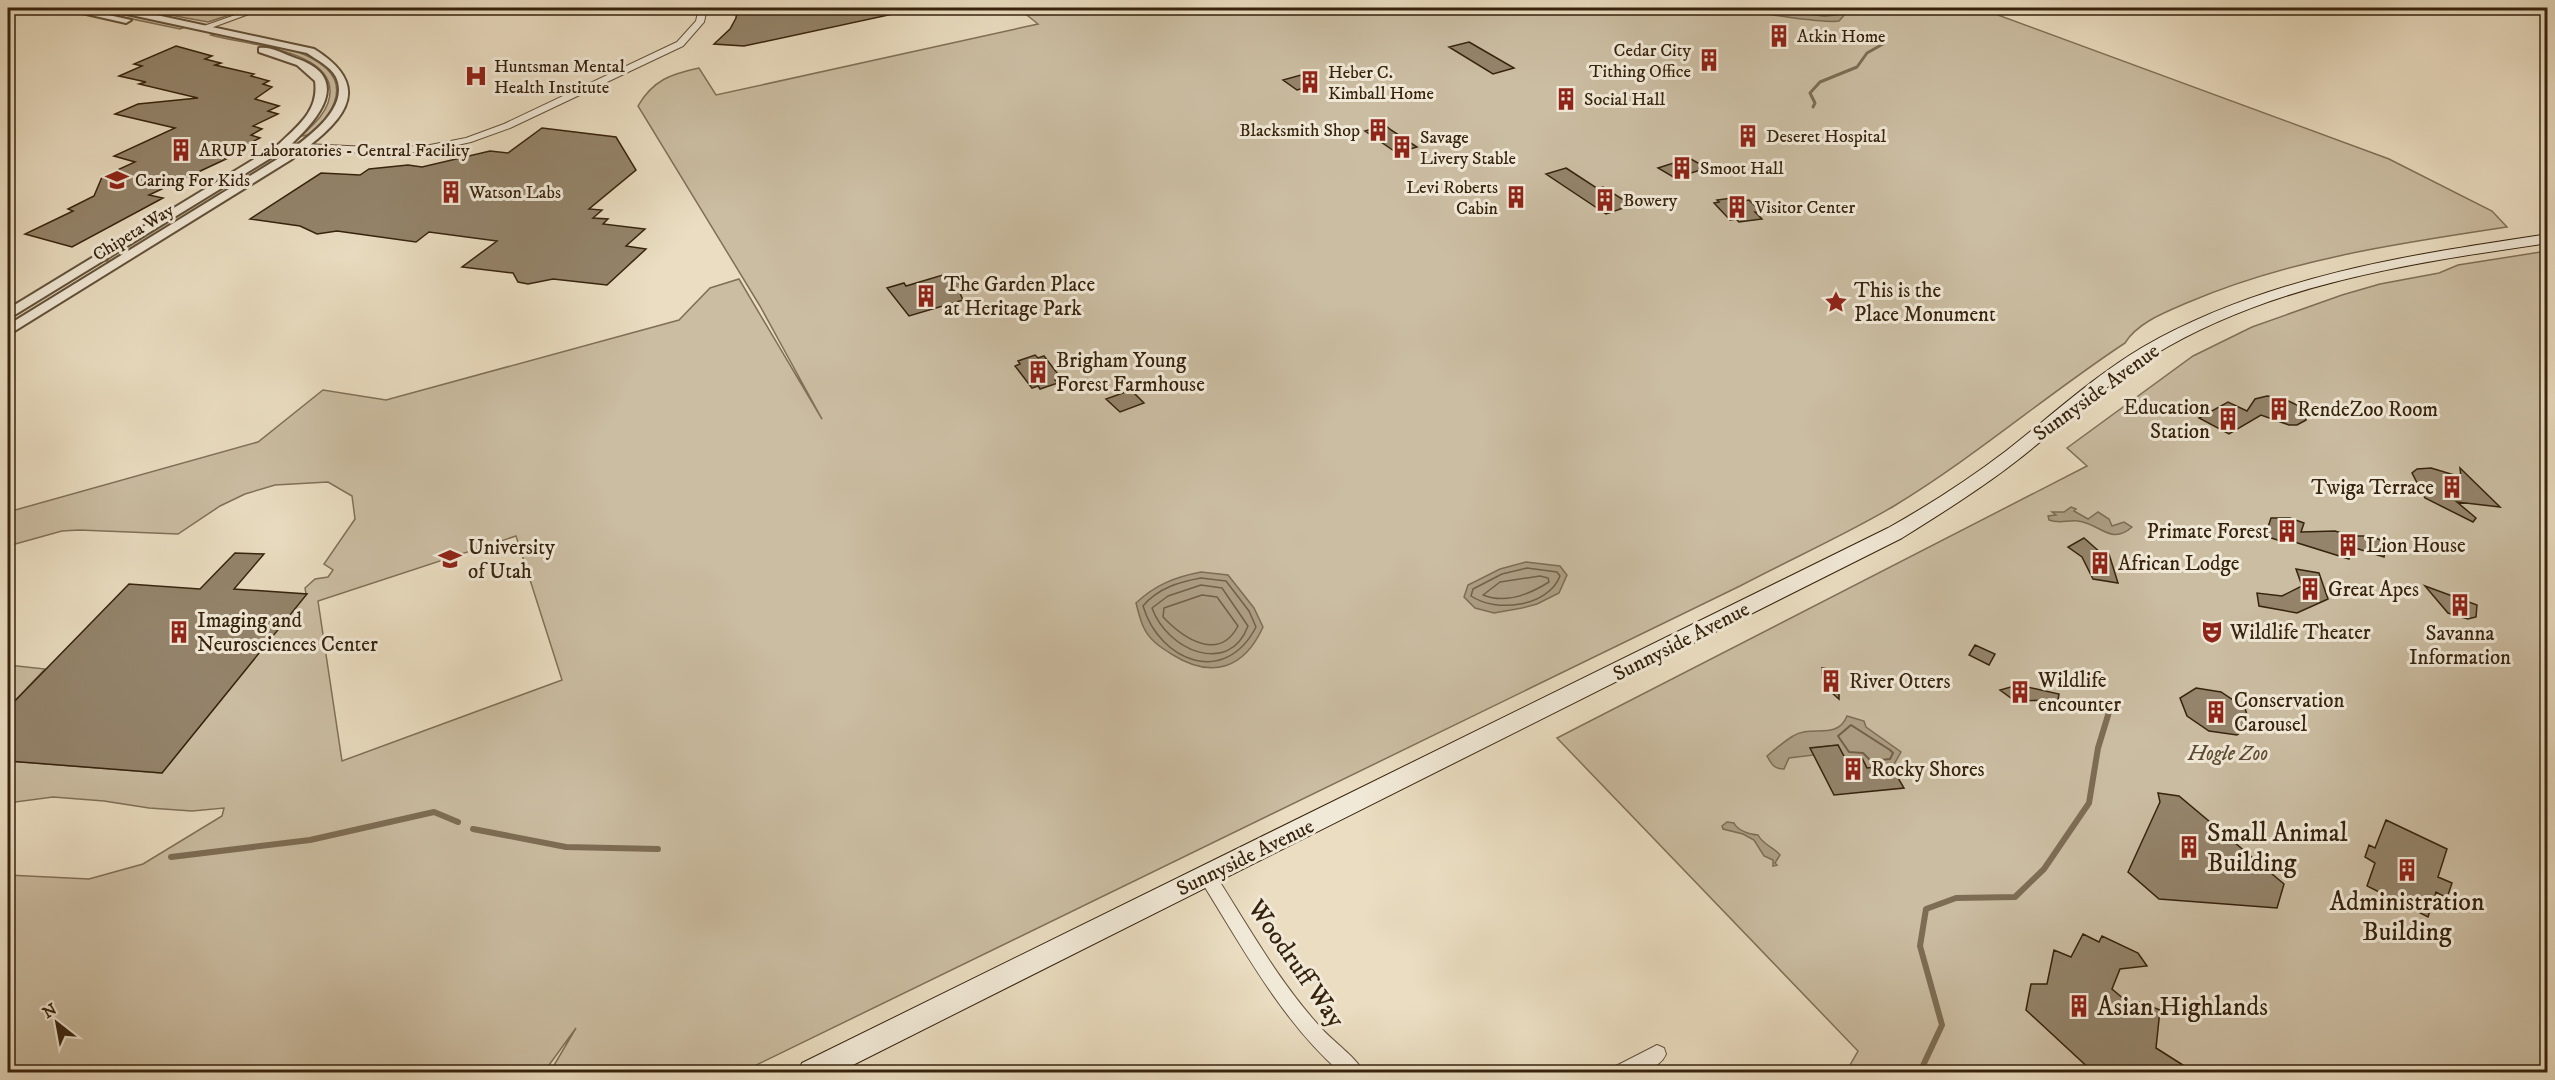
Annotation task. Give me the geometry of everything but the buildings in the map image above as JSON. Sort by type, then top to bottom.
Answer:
[{"type":"main road","name":"Sunnyside Avenue","points":[[812,1072],[1895,533],[1974,484],[2128,365],[2207,321],[2280,291],[2363,269],[2547,238]]},
{"type":"street","name":"Chipeta Way","points":[[8,315],[283,146],[311,119],[322,95],[320,80],[301,63],[280,54],[65,8]]},
{"type":"street","name":"Chipeta Way","points":[[8,331],[303,147],[328,124],[340,108],[345,85],[339,72],[327,60],[299,47],[113,8]]},
{"type":"street","points":[[205,27],[261,8]]},
{"type":"street","points":[[283,146],[410,150],[451,144],[486,134],[680,44],[700,22],[703,8]]},
{"type":"street","name":"Woodruff Way","points":[[1207,876],[1308,1029],[1335,1058],[1354,1072]]},
{"type":"street","points":[[1623,1072],[1657,1054]]},
{"type":"green space","points":[[79,8],[98,8],[186,27],[180,29]]},
{"type":"green space","points":[[132,8],[251,8],[208,22]]},
{"type":"green space","points":[[1018,8],[1979,8],[2389,159],[2492,211],[2507,227],[2386,246],[2266,274],[2227,287],[2162,314],[2145,323],[2125,343],[1953,467],[1894,506],[1856,527],[1740,586],[742,1072],[550,1072],[576,1028],[544,1072],[8,1072],[8,875],[89,879],[143,864],[222,816],[224,808],[192,811],[53,797],[8,803],[8,761],[162,773],[306,594],[305,588],[315,579],[328,577],[333,570],[324,564],[355,519],[352,496],[328,482],[275,485],[245,494],[220,506],[178,534],[62,531],[8,546],[8,512],[258,442],[323,390],[386,400],[679,320],[710,288],[739,279],[822,419],[760,306],[638,106],[657,84],[671,76],[699,68],[716,95],[1038,24]],"holes":[[[516,536],[562,680],[342,761],[318,601]]]},
{"type":"green space","points":[[217,33],[278,46],[301,53],[320,63],[333,76],[337,92],[329,113],[318,128],[302,136],[320,117],[328,103],[329,85],[322,71],[307,60],[288,52],[211,35]]},
{"type":"green space","points":[[279,157],[112,261],[104,261],[270,159]]},
{"type":"green space","name":"Hogle Zoo","points":[[2547,251],[2547,1072],[1846,1072],[1858,1051],[1557,738],[2087,466],[2067,448],[2193,356],[2252,327],[2342,295],[2380,284],[2439,273],[2458,265]]},
{"type":"green space","points":[[8,665],[45,669],[8,708]]},
{"type":"water","points":[[1747,8],[1840,8],[1847,12],[1839,21],[1832,21],[1775,15]]},
{"type":"water","points":[[2071,507],[2088,519],[2098,512],[2109,519],[2112,526],[2124,522],[2132,527],[2125,532],[2111,534],[2085,523],[2049,520],[2048,516],[2056,515],[2052,512],[2064,512]]},
{"type":"water","points":[[1526,562],[1560,566],[1567,575],[1559,593],[1537,604],[1494,613],[1475,608],[1464,597],[1468,585],[1500,569]]},
{"type":"water","points":[[1201,572],[1228,575],[1254,608],[1263,627],[1246,652],[1226,666],[1201,667],[1187,662],[1155,643],[1143,626],[1136,603],[1174,579]]},
{"type":"water","points":[[1847,716],[1864,721],[1866,727],[1901,752],[1893,766],[1867,768],[1862,758],[1846,760],[1838,745],[1810,748],[1814,755],[1789,758],[1784,769],[1770,762],[1767,756],[1793,736],[1808,731],[1837,728],[1843,724]]},
{"type":"water","points":[[1727,822],[1734,823],[1744,832],[1758,835],[1780,855],[1775,863],[1777,865],[1773,866],[1773,860],[1764,856],[1754,840],[1743,834],[1723,829],[1722,826]]},
{"type":"waterway","points":[[1813,107],[1815,103],[1810,93],[1820,82],[1857,67],[1867,53],[1883,44]]},
{"type":"waterway","points":[[2109,713],[2111,706]]},
{"type":"waterway","points":[[1920,1072],[1942,1025],[1920,946],[1926,909],[1956,898],[2015,897],[2044,869],[2089,803],[2098,748],[2109,712]]},
{"type":"waterway","points":[[171,857],[310,840],[434,812],[458,822]]},
{"type":"waterway","points":[[473,829],[566,847],[658,849]]},
{"type":"place","name":"Atkin Home","points":[[1779,36]]},
{"type":"place","name":"Cedar City Tithing Office","points":[[1709,60]]},
{"type":"place","name":"Huntsman Mental Health Institute","points":[[476,76]]},
{"type":"place","name":"Heber C. Kimball Home","points":[[1310,82]]},
{"type":"place","name":"Social Hall","points":[[1566,99]]},
{"type":"place","name":"Blacksmith Shop","points":[[1378,130]]},
{"type":"place","name":"Deseret Hospital","points":[[1748,136]]},
{"type":"place","name":"Savage Livery Stable","points":[[1402,147]]},
{"type":"place","name":"ARUP Laboratories - Central Facility","points":[[181,150]]},
{"type":"place","name":"Smoot Hall","points":[[1682,168]]},
{"type":"place","name":"Caring For Kids","points":[[117,180]]},
{"type":"place","name":"Watson Labs","points":[[451,192]]},
{"type":"place","name":"Levi Roberts Cabin","points":[[1516,197]]},
{"type":"place","name":"Bowery","points":[[1605,200]]},
{"type":"place","name":"Visitor Center","points":[[1737,207]]},
{"type":"place","name":"The Garden Place at Heritage Park","points":[[926,296]]},
{"type":"place","name":"This is the Place Monument","points":[[1836,302]]},
{"type":"place","name":"Brigham Young Forest Farmhouse","points":[[1038,372]]},
{"type":"place","name":"RendeZoo Room","points":[[2279,409]]},
{"type":"place","name":"Education Station","points":[[2228,419]]},
{"type":"place","name":"Twiga Terrace","points":[[2452,487]]},
{"type":"place","name":"Primate Forest","points":[[2287,531]]},
{"type":"place","name":"Lion House","points":[[2348,545]]},
{"type":"place","name":"University of Utah","points":[[450,559]]},
{"type":"place","name":"African Lodge","points":[[2100,563]]},
{"type":"place","name":"Great Apes","points":[[2310,589]]},
{"type":"place","name":"Savanna Information","points":[[2460,605]]},
{"type":"place","name":"Imaging and Neurosciences Center","points":[[179,632]]},
{"type":"place","name":"Wildlife Theater","points":[[2212,632]]},
{"type":"place","name":"River Otters","points":[[1831,681]]},
{"type":"place","name":"Wildlife encounter","points":[[2020,692]]},
{"type":"place","name":"Conservation Carousel","points":[[2216,712]]},
{"type":"place","name":"Rocky Shores","points":[[1853,769]]},
{"type":"place","name":"Small Animal Building","points":[[2189,847]]},
{"type":"place","name":"Administration Building","points":[[2407,870]]},
{"type":"place","name":"Asian Highlands","points":[[2079,1006]]}]
